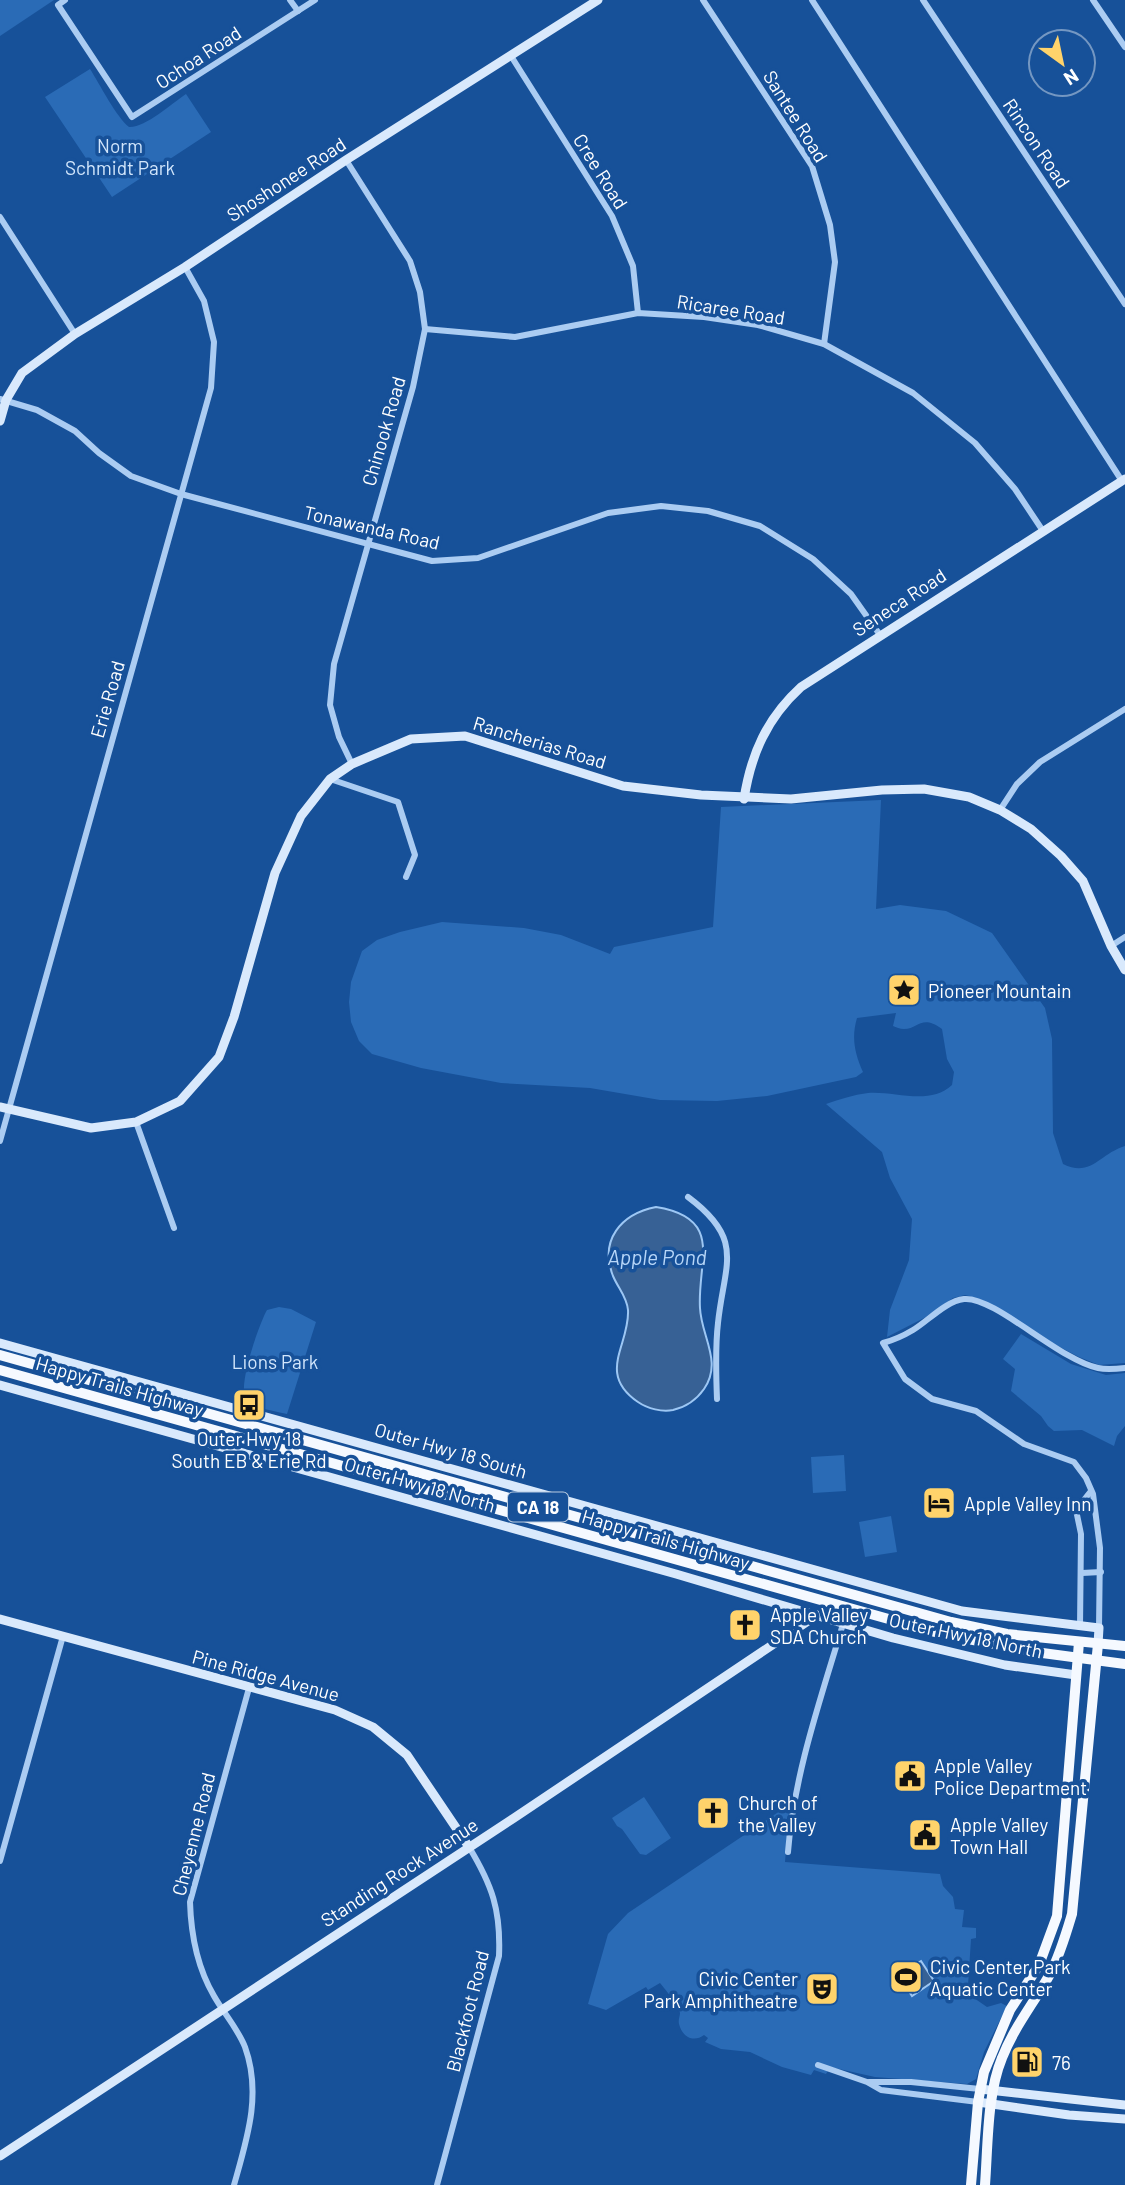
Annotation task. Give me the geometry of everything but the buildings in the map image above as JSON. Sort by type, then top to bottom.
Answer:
[{"type":"main road","name":"Happy Trails Highway","points":[[0,1355],[951,1622],[1007,1634],[1125,1647]]},
{"type":"main road","name":"Happy Trails Highway","points":[[0,1370],[942,1634],[1035,1653],[1125,1664]]},
{"type":"main road","points":[[971,2185],[978,2102],[984,2072],[1010,2010],[1039,1965],[1056,1916],[1079,1642]]},
{"type":"main road","points":[[985,2185],[993,2090],[1000,2060],[1015,2028],[1060,1953],[1072,1914],[1098,1644]]},
{"type":"street","name":"Ochoa Road","points":[[65,0],[58,5],[132,117],[316,0]]},
{"type":"street","points":[[290,0],[298,11]]},
{"type":"street","name":"Shoshonee Road","points":[[0,421],[3,400],[22,373],[75,334],[185,267],[346,160],[597,0]]},
{"type":"street","name":"Santee Road","points":[[703,0],[812,166],[831,225],[835,262],[824,344]]},
{"type":"street","points":[[812,0],[1124,480]]},
{"type":"street","name":"Rincon Road","points":[[923,0],[1125,304]]},
{"type":"street","points":[[1093,0],[1125,47]]},
{"type":"street","name":"Cree Road","points":[[511,56],[612,216],[633,266],[638,313]]},
{"type":"street","name":"Chinook Road","points":[[346,160],[410,261],[420,292],[425,329],[413,387],[334,664],[330,705],[339,737],[352,764]]},
{"type":"street","points":[[0,217],[75,334]]},
{"type":"street","name":"Erie Road","points":[[0,1141],[5,1108],[211,388],[214,342],[204,301],[185,267]]},
{"type":"street","name":"Ricaree Road","points":[[425,329],[516,337],[638,313],[704,317],[758,325],[824,344],[914,393],[975,443],[1016,489],[1043,531]]},
{"type":"street","name":"Tonawanda Road","points":[[3,400],[37,410],[75,431],[99,453],[131,476],[181,495],[432,561],[478,558],[608,513],[661,506],[708,512],[760,527],[813,559],[851,594],[880,635]]},
{"type":"street","name":"Seneca Road","points":[[744,799],[751,762],[760,739],[780,707],[801,687],[1124,480]]},
{"type":"street","points":[[1000,810],[1017,784],[1040,762],[1125,709]]},
{"type":"street","name":"Rancherias Road","points":[[5,1108],[91,1128],[136,1122],[180,1101],[219,1057],[234,1017],[275,873],[301,816],[330,779],[352,764],[411,739],[465,736],[623,786],[744,799],[791,799],[882,790],[924,789],[969,797],[1000,810],[1031,829],[1061,856],[1083,881],[1111,946],[1125,970]]},
{"type":"street","points":[[330,779],[398,802],[415,855],[406,877]]},
{"type":"street","points":[[1111,946],[1125,937]]},
{"type":"street","points":[[136,1122],[174,1228]]},
{"type":"street","points":[[688,1197],[707,1211],[718,1227],[725,1240],[729,1261],[718,1320],[717,1399]]},
{"type":"street","points":[[1098,1644],[1101,1572],[1097,1520],[1086,1478],[1074,1462],[1024,1444],[976,1411],[932,1399],[905,1379],[883,1343],[899,1338],[951,1304],[966,1299],[985,1303],[1069,1356],[1097,1368],[1125,1368]]},
{"type":"street","name":"Outer Hwy 18 South","points":[[0,1343],[962,1611],[1099,1628]]},
{"type":"street","name":"Outer Hwy 18 North","points":[[0,1385],[676,1573],[843,1624],[1006,1665],[1076,1675]]},
{"type":"street","points":[[1079,1642],[1082,1573],[1081,1534],[1076,1510],[1091,1491]]},
{"type":"street","points":[[1082,1573],[1101,1572]]},
{"type":"street","name":"Standing Rock Avenue","points":[[0,2156],[817,1615]]},
{"type":"street","name":"Pine Ridge Avenue","points":[[0,1619],[335,1710],[373,1727],[407,1755],[469,1847]]},
{"type":"street","points":[[788,1852],[791,1818],[807,1748],[843,1624]]},
{"type":"street","points":[[0,1861],[63,1636]]},
{"type":"street","name":"Cheyenne Road","points":[[234,2185],[252,2121],[253,2083],[244,2046],[199,1963],[191,1931],[190,1902],[249,1688]]},
{"type":"street","name":"Blackfoot Road","points":[[437,2185],[499,1956],[499,1918],[496,1906],[483,1870],[469,1847]]},
{"type":"street","points":[[818,2065],[867,2082],[881,2090],[1069,2115],[1125,2119]]},
{"type":"street","points":[[867,2082],[911,2082],[1125,2105]]},
{"type":"green space","points":[[0,0],[54,0],[0,36]]},
{"type":"green space","name":"Norm Schmidt Park","points":[[90,69],[129,127],[150,120],[186,94],[211,132],[112,197],[45,97]]},
{"type":"green space","points":[[881,800],[876,909],[900,905],[946,911],[992,933],[1045,1008],[1052,1039],[1053,1133],[1063,1164],[1073,1168],[1088,1167],[1125,1146],[1125,1363],[1099,1365],[1079,1357],[980,1299],[965,1295],[953,1298],[926,1317],[887,1337],[890,1310],[909,1260],[912,1219],[890,1178],[882,1152],[826,1104],[868,1093],[933,1095],[952,1085],[954,1072],[947,1059],[942,1029],[935,1025],[925,1022],[904,1029],[893,1026],[896,1013],[857,1018],[855,1046],[863,1072],[856,1077],[767,1096],[717,1101],[660,1100],[590,1088],[501,1083],[421,1068],[372,1054],[359,1041],[351,1022],[351,982],[362,951],[377,940],[442,922],[524,928],[561,935],[610,954],[614,947],[713,927],[721,807]]},
{"type":"green space","name":"Lions Park","points":[[279,1307],[291,1309],[316,1322],[287,1414],[254,1405],[246,1399],[244,1392],[250,1355],[263,1317],[267,1310]]},
{"type":"green space","points":[[1021,1334],[1071,1364],[1106,1375],[1125,1373],[1125,1426],[1117,1436],[1114,1446],[1082,1430],[1054,1431],[1041,1416],[1011,1391],[1015,1369],[1003,1359]]},
{"type":"green space","points":[[844,1455],[846,1491],[813,1493],[811,1457]]},
{"type":"green space","points":[[891,1516],[897,1552],[865,1557],[859,1522]]},
{"type":"green space","points":[[644,1797],[671,1838],[646,1855],[640,1854],[612,1818]]},
{"type":"green space","points":[[780,1811],[789,1812],[785,1862],[940,1874],[943,1886],[953,1897],[955,1909],[964,1910],[962,1927],[976,1928],[976,1938],[971,1939],[968,1986],[971,1996],[987,2007],[1001,2003],[1007,2006],[984,2052],[976,2079],[967,2084],[875,2077],[830,2067],[826,2074],[814,2070],[811,2075],[782,2067],[750,2052],[721,2049],[705,2042],[708,2038],[704,2035],[693,2039],[683,2033],[679,2024],[679,2010],[660,1983],[648,1990],[646,1987],[606,2010],[588,2004],[608,1934],[628,1913]]},
{"type":"water","name":"Apple Pond","points":[[656,1207],[678,1213],[692,1221],[699,1232],[703,1244],[700,1308],[712,1369],[704,1389],[695,1399],[669,1411],[638,1402],[619,1380],[618,1358],[628,1310],[609,1263],[611,1240],[623,1222],[644,1210]]},
{"type":"water","points":[[921,1961],[934,1981],[912,1996],[896,1971],[901,1967],[904,1971]]},
{"type":"place","name":"Pioneer Mountain","points":[[904,990]]},
{"type":"place","name":"Outer Hwy 18 South EB & Erie Rd","points":[[249,1405]]},
{"type":"place","name":"Apple Valley Inn","points":[[939,1503]]},
{"type":"place","name":"Apple Valley SDA Church","points":[[745,1625]]},
{"type":"place","name":"Apple Valley Police Department","points":[[910,1776]]},
{"type":"place","name":"Church of the Valley","points":[[713,1813]]},
{"type":"place","name":"Apple Valley Town Hall","points":[[925,1835]]},
{"type":"place","name":"Civic Center Park Aquatic Center","points":[[906,1977]]},
{"type":"place","name":"Civic Center Park Amphitheatre","points":[[822,1989]]},
{"type":"place","name":"76","points":[[1027,2062]]}]
